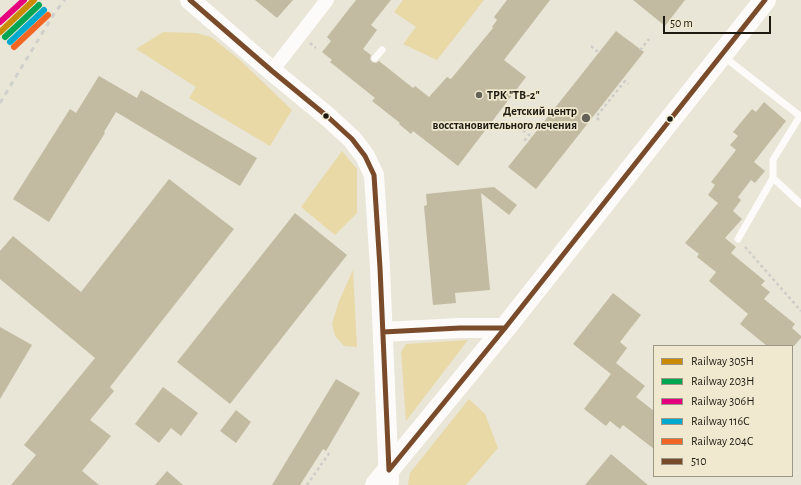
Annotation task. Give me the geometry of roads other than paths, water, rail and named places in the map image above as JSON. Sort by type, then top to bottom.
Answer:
[{"type":"main road","points":[[385,480],[765,0]]},
{"type":"street","points":[[190,0],[272,72],[328,117],[352,139],[365,156],[374,175],[383,332],[385,480]]},
{"type":"street","points":[[272,72],[327,0]]},
{"type":"street","points":[[383,332],[460,328],[505,328]]},
{"type":"lane","points":[[375,58],[382,50]]},
{"type":"lane","points":[[721,55],[800,116],[773,160],[773,178],[738,238]]},
{"type":"lane","points":[[773,178],[801,204]]},
{"type":"railway","points":[[0,103],[55,12],[65,0]]},
{"type":"rail line","name":"306Н","points":[[0,22],[24,0]]},
{"type":"rail line","name":"305Н","points":[[0,32],[34,0]]},
{"type":"rail line","name":"203Н","points":[[5,37],[39,5]]},
{"type":"rail line","name":"116С","points":[[10,42],[44,10]]},
{"type":"rail line","name":"204С","points":[[14,47],[48,15]]},
{"type":"place","name":"ТРК \"ТВ-2\"","points":[[479,95]]},
{"type":"place","name":"Детский центр восстановительного лечения","points":[[586,118]]}]
